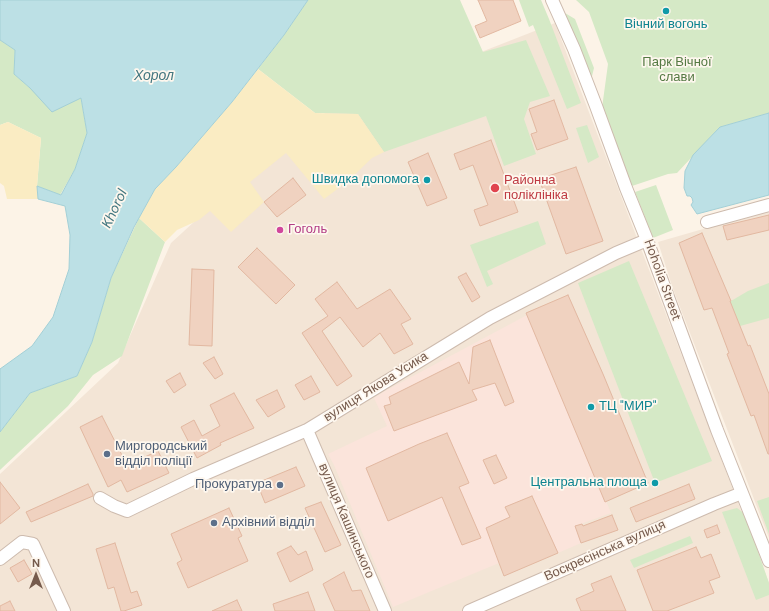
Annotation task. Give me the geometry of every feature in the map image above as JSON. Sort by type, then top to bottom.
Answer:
[{"type":"street","name":"Hoholia Street","points":[[552,0],[574,49],[647,240],[717,430],[769,562]]},
{"type":"street","points":[[707,222],[769,204]]},
{"type":"street","name":"вулиця Якова Усика","points":[[100,498],[127,511],[193,479],[307,430],[490,318],[616,252],[647,240]]},
{"type":"street","name":"вулиця Кашинського","points":[[307,430],[385,611]]},
{"type":"street","name":"Воскресінська вулиця","points":[[469,611],[742,493]]},
{"type":"street","points":[[0,559],[22,542],[32,544],[64,611]]},
{"type":"shaded area","points":[[555,23],[769,583],[769,611],[0,611],[0,474],[118,363],[171,243],[303,122]]},
{"type":"shaded area","points":[[769,210],[769,538],[673,289],[658,242]]},
{"type":"shaded area","points":[[529,314],[611,513],[575,526],[581,543],[558,553],[532,496],[505,507],[510,517],[487,528],[499,563],[393,607],[334,465],[328,454],[387,426],[374,398]]},
{"type":"green space","points":[[308,0],[460,0],[483,52],[526,40],[550,96],[530,102],[524,119],[536,154],[504,166],[486,116],[384,152],[358,114],[315,113],[258,69]]},
{"type":"green space","points":[[519,0],[541,0],[581,103],[567,109],[533,25],[529,27]]},
{"type":"green space","name":"Парк Вічної слави","points":[[576,0],[769,0],[769,113],[720,127],[677,173],[668,174],[632,186],[602,108],[608,64],[589,12]]},
{"type":"green space","points":[[565,13],[575,19],[594,68],[591,80]]},
{"type":"green space","points":[[0,40],[15,50],[14,74],[30,88],[81,98],[87,133],[75,169],[60,195],[37,186],[41,138],[8,122],[0,125]]},
{"type":"green space","points":[[587,125],[599,157],[588,163],[576,128]]},
{"type":"green space","points":[[656,185],[673,230],[653,238],[635,192]]},
{"type":"green space","points":[[139,218],[165,242],[122,356],[93,375],[68,406],[0,470],[0,432],[30,393],[77,376],[92,342],[111,278]]},
{"type":"green space","points":[[538,221],[546,244],[487,271],[493,284],[487,287],[470,245]]},
{"type":"green space","points":[[629,261],[712,461],[655,483],[578,283]]},
{"type":"green space","points":[[769,283],[769,318],[740,326],[735,313],[723,318],[731,301],[748,291]]},
{"type":"green space","points":[[769,497],[769,534],[757,501]]},
{"type":"green space","points":[[737,508],[745,514],[769,583],[769,595],[756,600],[722,512]]},
{"type":"green space","points":[[690,536],[693,543],[634,568],[630,560]]},
{"type":"sand","points":[[258,69],[315,113],[358,114],[384,152],[372,158],[347,182],[324,199],[286,153],[250,182],[264,202],[231,232],[210,211],[199,220],[177,230],[165,242],[139,218],[155,189],[232,102]]},
{"type":"sand","points":[[8,122],[41,138],[37,186],[38,199],[7,199],[4,186],[0,183],[0,125]]},
{"type":"water","name":"Хорол","points":[[0,0],[308,0],[284,35],[232,102],[155,189],[134,227],[111,278],[92,342],[77,376],[30,393],[0,432],[0,369],[32,346],[53,317],[69,269],[70,235],[65,206],[38,199],[37,186],[61,195],[75,169],[87,133],[81,98],[52,112],[30,88],[14,74],[15,50],[0,40]]},
{"type":"water","points":[[769,113],[769,195],[697,214],[691,205],[693,202],[692,198],[687,196],[684,188],[685,171],[693,155],[720,127]]},
{"type":"building","points":[[478,0],[513,0],[521,21],[480,38],[475,26],[487,21]]},
{"type":"building","points":[[554,100],[568,139],[537,150],[531,134],[537,132],[529,109]]},
{"type":"building","name":"Районна поліклініка","points":[[491,140],[518,212],[480,226],[474,210],[488,205],[473,165],[460,170],[454,154]]},
{"type":"building","name":"Швидка допомога","points":[[428,153],[447,198],[427,206],[408,162]]},
{"type":"building","points":[[576,167],[603,241],[566,254],[539,179]]},
{"type":"building","points":[[293,178],[306,195],[277,217],[264,202]]},
{"type":"building","points":[[769,215],[769,230],[727,240],[723,226]]},
{"type":"building","points":[[702,233],[731,301],[748,346],[750,345],[769,394],[769,454],[754,415],[751,416],[727,354],[729,353],[712,308],[704,310],[679,243]]},
{"type":"building","points":[[257,248],[295,285],[276,304],[238,267]]},
{"type":"building","points":[[192,269],[214,270],[212,346],[189,345]]},
{"type":"building","points":[[466,273],[480,297],[472,302],[458,277]]},
{"type":"building","points":[[337,282],[357,309],[390,289],[411,319],[401,324],[413,344],[394,354],[380,333],[363,347],[340,317],[322,331],[352,376],[337,386],[302,333],[328,316],[315,299]]},
{"type":"building","name":"ТЦ \"МИР\"","points":[[568,295],[603,374],[648,483],[605,502],[526,313]]},
{"type":"building","points":[[490,340],[514,402],[505,406],[495,383],[472,390],[477,400],[394,431],[384,406],[391,404],[389,397],[459,362],[469,384],[473,347]]},
{"type":"building","points":[[214,357],[223,374],[215,379],[203,363]]},
{"type":"building","points":[[180,373],[186,385],[174,393],[166,381]]},
{"type":"building","points":[[311,376],[320,392],[304,400],[295,385]]},
{"type":"building","points":[[277,390],[285,407],[268,417],[256,400]]},
{"type":"building","points":[[234,393],[254,428],[220,443],[221,445],[197,458],[181,427],[194,420],[202,436],[220,426],[210,405]]},
{"type":"building","name":"Миргородський відділ поліції","points":[[102,416],[127,465],[158,451],[169,473],[127,492],[121,480],[108,487],[80,427]]},
{"type":"building","points":[[447,433],[469,483],[459,487],[481,538],[462,545],[442,497],[388,521],[366,468]]},
{"type":"building","points":[[496,455],[507,478],[494,484],[483,460]]},
{"type":"building","points":[[296,467],[305,486],[265,503],[257,483]]},
{"type":"building","points":[[0,482],[20,508],[0,524]]},
{"type":"building","points":[[88,484],[93,496],[31,522],[26,512]]},
{"type":"building","points":[[689,484],[695,499],[636,522],[630,508]]},
{"type":"building","points":[[532,496],[558,553],[504,576],[486,528],[510,517],[505,507]]},
{"type":"building","points":[[321,502],[341,545],[325,552],[305,508]]},
{"type":"building","points":[[229,508],[242,536],[238,538],[248,561],[188,588],[177,563],[182,560],[171,534]]},
{"type":"building","points":[[612,515],[618,530],[581,543],[575,526],[582,524],[583,526]]},
{"type":"building","points":[[717,525],[720,533],[707,538],[704,530]]},
{"type":"building","points":[[115,543],[131,593],[137,591],[142,605],[124,611],[121,611],[114,587],[108,589],[96,549]]},
{"type":"building","points":[[291,546],[298,555],[306,551],[313,570],[290,582],[277,553]]},
{"type":"building","points":[[696,547],[701,558],[711,554],[720,577],[709,581],[714,593],[667,611],[653,611],[637,570]]},
{"type":"building","points":[[24,560],[32,574],[18,582],[10,568]]},
{"type":"building","points":[[344,572],[352,591],[361,590],[370,611],[335,611],[323,584]]},
{"type":"building","points":[[611,576],[626,611],[581,611],[576,599],[594,591],[591,584]]},
{"type":"building","points":[[308,592],[315,611],[275,611],[273,604]]},
{"type":"building","points":[[237,600],[242,611],[212,611]]},
{"type":"building","points":[[10,601],[15,611],[0,611],[0,606]]},
{"type":"place","name":"Вічний вогонь","points":[[666,11]]},
{"type":"place","name":"Швидка допомога","points":[[427,180]]},
{"type":"place","name":"Районна поліклініка","points":[[495,188]]},
{"type":"place","name":"Гоголь","points":[[280,230]]},
{"type":"place","name":"ТЦ \"МИР\"","points":[[591,407]]},
{"type":"place","name":"Миргородський відділ поліції","points":[[107,454]]},
{"type":"place","name":"Центральна площа","points":[[655,483]]},
{"type":"place","name":"Прокуратура","points":[[280,485]]},
{"type":"place","name":"Архівний відділ","points":[[214,523]]},
{"type":"water label","name":"Khorol","points":[[115,209]]}]
